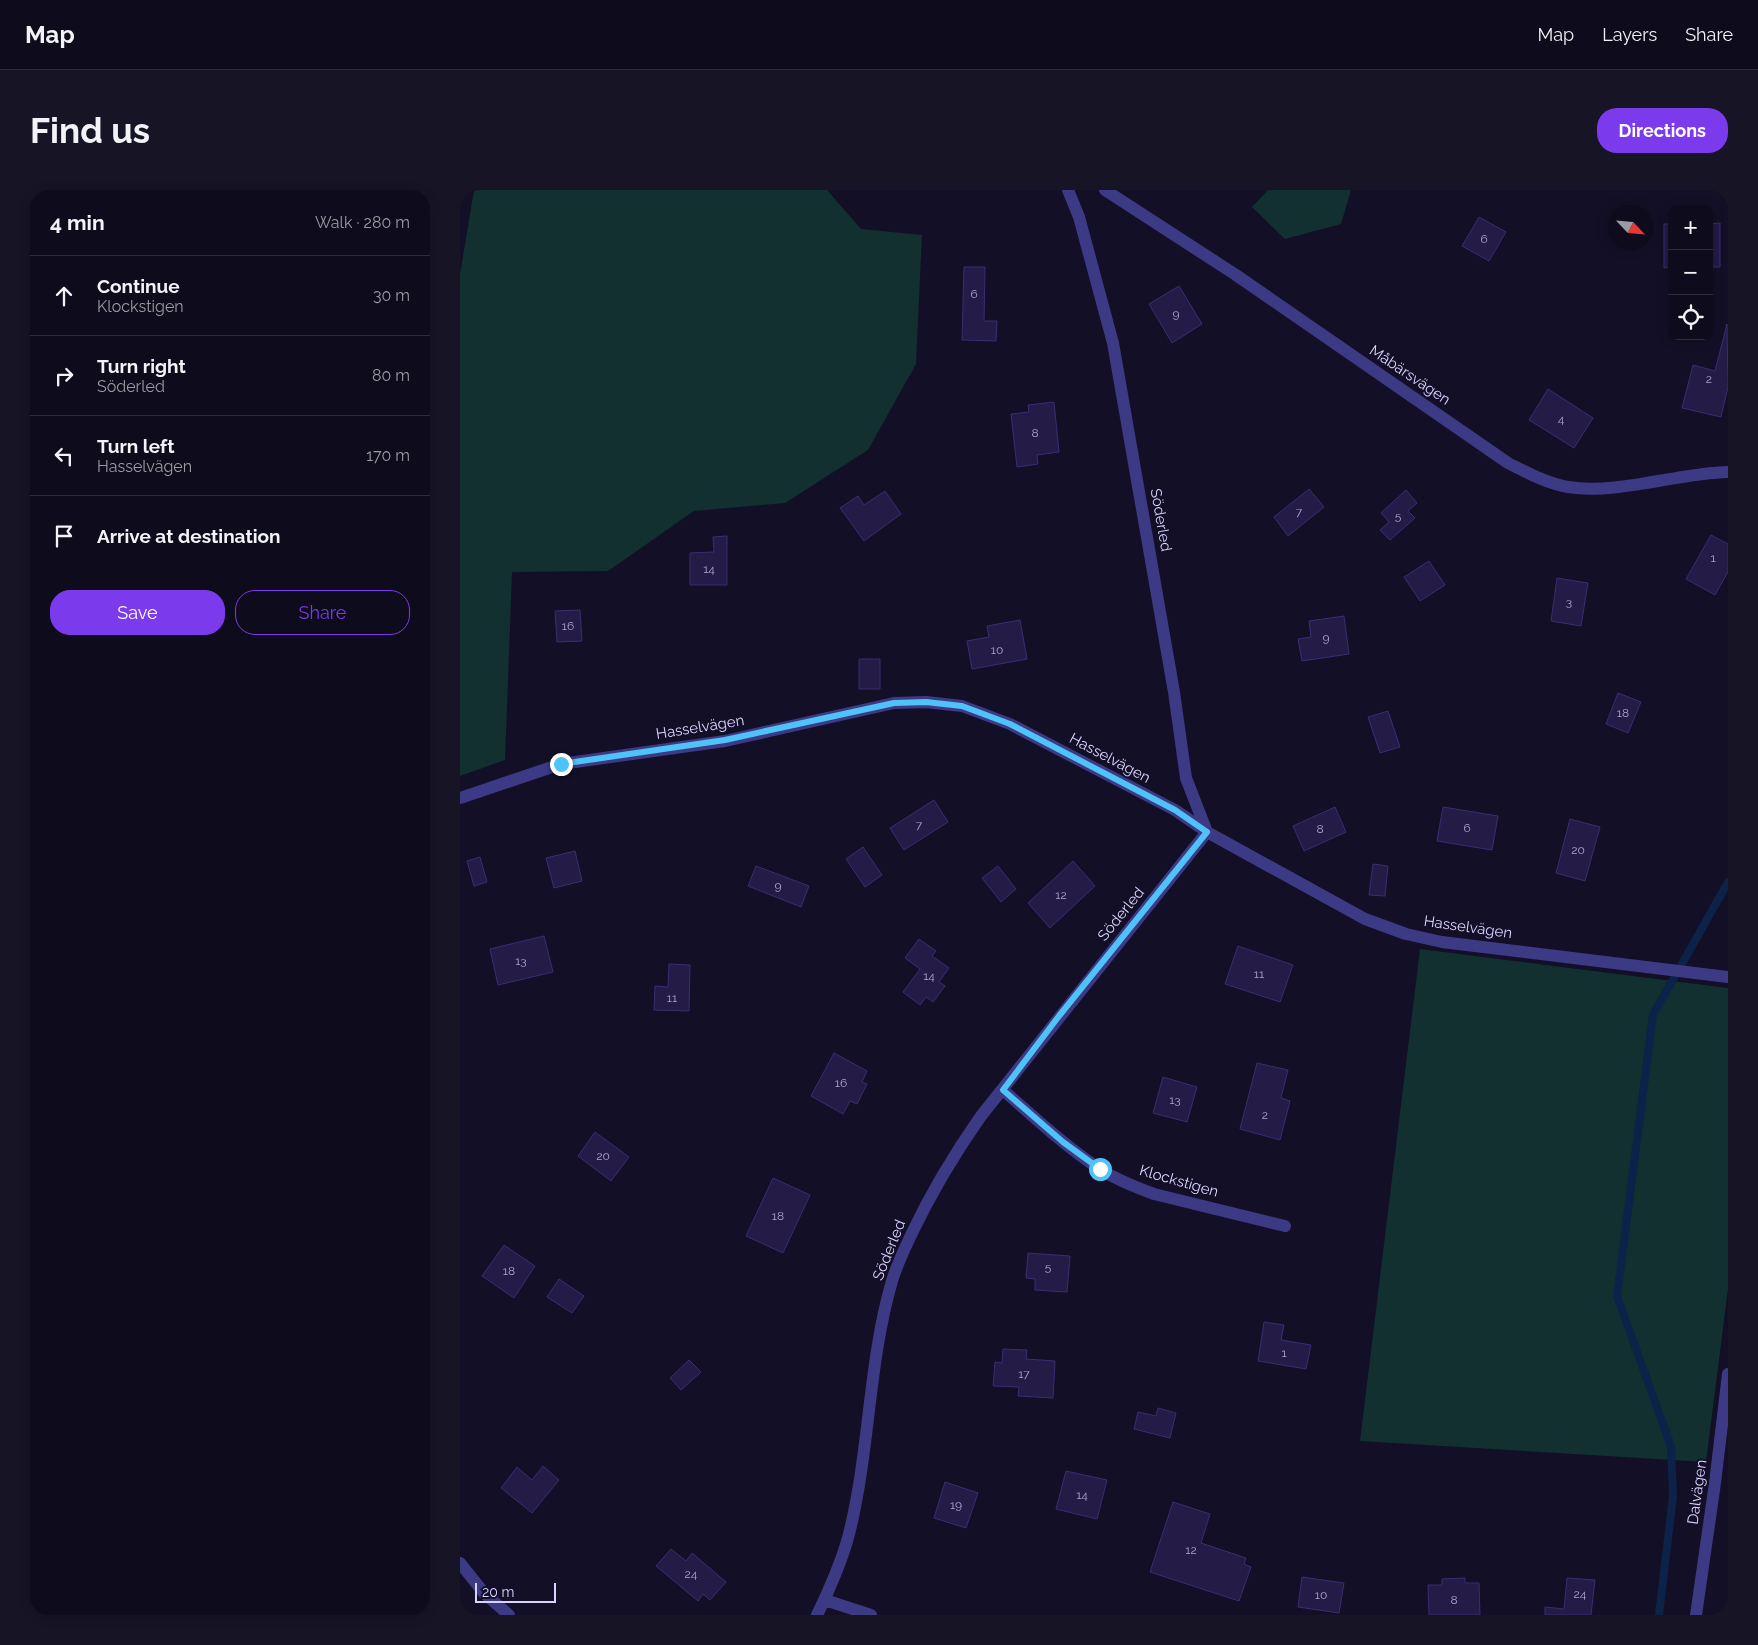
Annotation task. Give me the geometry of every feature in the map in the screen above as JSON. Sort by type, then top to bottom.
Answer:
[{"type":"street","name":"Söderled","points":[[817,1615],[825,1600],[849,1536],[859,1489],[882,1322],[892,1280],[901,1256],[934,1189],[953,1156],[981,1116],[1207,832],[1186,778],[1174,692],[1113,343],[1079,217],[1068,190]]},
{"type":"street","name":"Måbärsvägen","points":[[1105,190],[1236,275],[1508,463],[1534,477],[1570,487],[1607,488],[1728,472]]},
{"type":"street","name":"Hasselvägen","points":[[460,798],[561,764],[725,740],[894,703],[926,702],[962,706],[1010,724],[1175,810],[1207,832],[1365,919],[1406,934],[1442,942],[1728,977]]},
{"type":"street","name":"Klockstigen","points":[[1003,1090],[1063,1142],[1100,1169],[1135,1187],[1154,1194],[1285,1226]]},
{"type":"street","name":"Dalvägen","points":[[1696,1615],[1728,1374]]},
{"type":"street","points":[[460,1563],[484,1593],[509,1615]]},
{"type":"street","points":[[825,1600],[871,1615]]},
{"type":"green space","points":[[474,190],[827,190],[861,229],[922,235],[916,364],[868,450],[785,503],[694,511],[608,571],[512,572],[505,760],[460,776],[460,274]]},
{"type":"green space","points":[[1268,190],[1351,190],[1341,224],[1285,239],[1252,207]]},
{"type":"green space","points":[[1420,949],[1728,988],[1728,1289],[1706,1462],[1360,1441]]},
{"type":"building","points":[[1479,217],[1506,232],[1489,261],[1462,246]]},
{"type":"building","points":[[1720,223],[1720,267],[1713,267],[1713,224]]},
{"type":"building","points":[[1664,224],[1668,224],[1668,268],[1664,268]]},
{"type":"building","points":[[964,267],[985,267],[984,321],[997,321],[996,341],[962,340]]},
{"type":"building","points":[[1179,286],[1202,324],[1172,343],[1149,304]]},
{"type":"building","points":[[1727,324],[1728,387],[1721,417],[1682,408],[1693,365],[1715,371]]},
{"type":"building","points":[[1548,389],[1593,418],[1574,448],[1529,420]]},
{"type":"building","points":[[1054,402],[1059,452],[1037,455],[1038,464],[1017,467],[1011,414],[1029,412],[1028,405]]},
{"type":"building","points":[[1309,489],[1324,507],[1288,536],[1274,517]]},
{"type":"building","points":[[1406,490],[1417,503],[1408,511],[1415,518],[1390,540],[1380,530],[1389,522],[1381,513]]},
{"type":"building","points":[[885,491],[901,514],[864,541],[840,508],[858,496],[864,505]]},
{"type":"building","points":[[1711,535],[1728,544],[1728,572],[1715,595],[1686,579]]},
{"type":"building","points":[[727,536],[727,585],[690,585],[690,553],[714,552],[713,537]]},
{"type":"building","points":[[1429,561],[1445,585],[1420,601],[1404,577]]},
{"type":"building","points":[[1557,578],[1588,583],[1581,626],[1551,621]]},
{"type":"building","points":[[580,610],[582,641],[557,642],[555,611]]},
{"type":"building","points":[[1344,616],[1349,654],[1302,661],[1298,639],[1311,637],[1309,621]]},
{"type":"building","points":[[1020,620],[1027,659],[972,669],[967,641],[989,637],[987,626]]},
{"type":"building","points":[[859,659],[880,659],[880,689],[859,689]]},
{"type":"building","points":[[1618,693],[1641,702],[1628,733],[1606,724]]},
{"type":"building","points":[[1388,711],[1400,747],[1380,753],[1368,717]]},
{"type":"building","points":[[934,800],[948,822],[904,850],[890,828]]},
{"type":"building","points":[[1335,807],[1346,832],[1304,851],[1293,826]]},
{"type":"building","points":[[1443,807],[1498,816],[1492,850],[1437,841]]},
{"type":"building","points":[[1570,819],[1600,827],[1585,881],[1556,873]]},
{"type":"building","points":[[863,847],[882,875],[865,887],[846,859]]},
{"type":"building","points":[[575,851],[582,881],[554,888],[546,858]]},
{"type":"building","points":[[480,857],[487,882],[474,886],[467,861]]},
{"type":"building","points":[[1073,861],[1095,886],[1050,928],[1028,903]]},
{"type":"building","points":[[1373,864],[1388,866],[1385,896],[1369,895]]},
{"type":"building","points":[[756,866],[809,886],[801,907],[748,886]]},
{"type":"building","points":[[998,866],[1016,889],[1001,902],[982,878]]},
{"type":"building","points":[[544,936],[553,972],[498,985],[490,949]]},
{"type":"building","points":[[919,939],[936,951],[932,956],[949,968],[939,982],[945,986],[933,1002],[926,997],[920,1005],[903,992],[920,969],[905,958]]},
{"type":"building","points":[[1238,946],[1293,965],[1280,1002],[1225,984]]},
{"type":"building","points":[[669,964],[690,965],[689,1011],[654,1010],[655,986],[668,987]]},
{"type":"building","points":[[834,1053],[867,1071],[862,1082],[867,1084],[857,1104],[850,1101],[843,1114],[811,1096]]},
{"type":"building","points":[[1257,1063],[1288,1070],[1281,1098],[1290,1101],[1280,1140],[1240,1129]]},
{"type":"building","points":[[1163,1077],[1197,1087],[1187,1122],[1153,1113]]},
{"type":"building","points":[[595,1132],[629,1157],[611,1181],[578,1156]]},
{"type":"building","points":[[773,1178],[810,1195],[783,1253],[746,1236]]},
{"type":"building","points":[[504,1245],[535,1266],[514,1298],[482,1276]]},
{"type":"building","points":[[1028,1253],[1070,1256],[1067,1292],[1035,1290],[1035,1279],[1026,1278]]},
{"type":"building","points":[[559,1279],[584,1296],[572,1313],[547,1297]]},
{"type":"building","points":[[1264,1322],[1284,1325],[1281,1340],[1311,1345],[1306,1369],[1258,1361]]},
{"type":"building","points":[[1003,1349],[1027,1350],[1026,1359],[1055,1361],[1053,1398],[1018,1396],[1019,1387],[993,1386],[995,1362],[1002,1363]]},
{"type":"building","points":[[689,1360],[701,1372],[681,1390],[670,1378]]},
{"type":"building","points":[[1158,1408],[1176,1413],[1170,1438],[1134,1429],[1138,1412],[1156,1416]]},
{"type":"building","points":[[543,1466],[559,1480],[532,1513],[501,1488],[517,1467],[532,1480]]},
{"type":"building","points":[[1066,1471],[1107,1480],[1097,1519],[1056,1509]]},
{"type":"building","points":[[945,1482],[978,1493],[966,1528],[934,1518]]},
{"type":"building","points":[[1173,1502],[1210,1514],[1201,1543],[1246,1558],[1244,1564],[1251,1567],[1239,1601],[1150,1572]]},
{"type":"building","points":[[671,1549],[686,1561],[692,1553],[726,1582],[710,1600],[703,1594],[698,1601],[656,1566]]},
{"type":"building","points":[[1302,1577],[1344,1583],[1339,1613],[1298,1607]]},
{"type":"building","points":[[1465,1578],[1465,1583],[1479,1583],[1480,1615],[1429,1615],[1428,1585],[1442,1585],[1442,1579]]},
{"type":"building","points":[[1567,1578],[1595,1580],[1591,1615],[1545,1615],[1545,1607],[1564,1609]]},
{"type":"waterway","points":[[1659,1615],[1673,1496],[1671,1446],[1617,1296],[1653,1015],[1728,882]]},
{"type":"route","points":[[561,764],[725,740],[894,703],[926,702],[962,706],[1010,724],[1175,810],[1207,832],[1059,1016],[1003,1090],[1063,1142],[1100,1169]]}]
